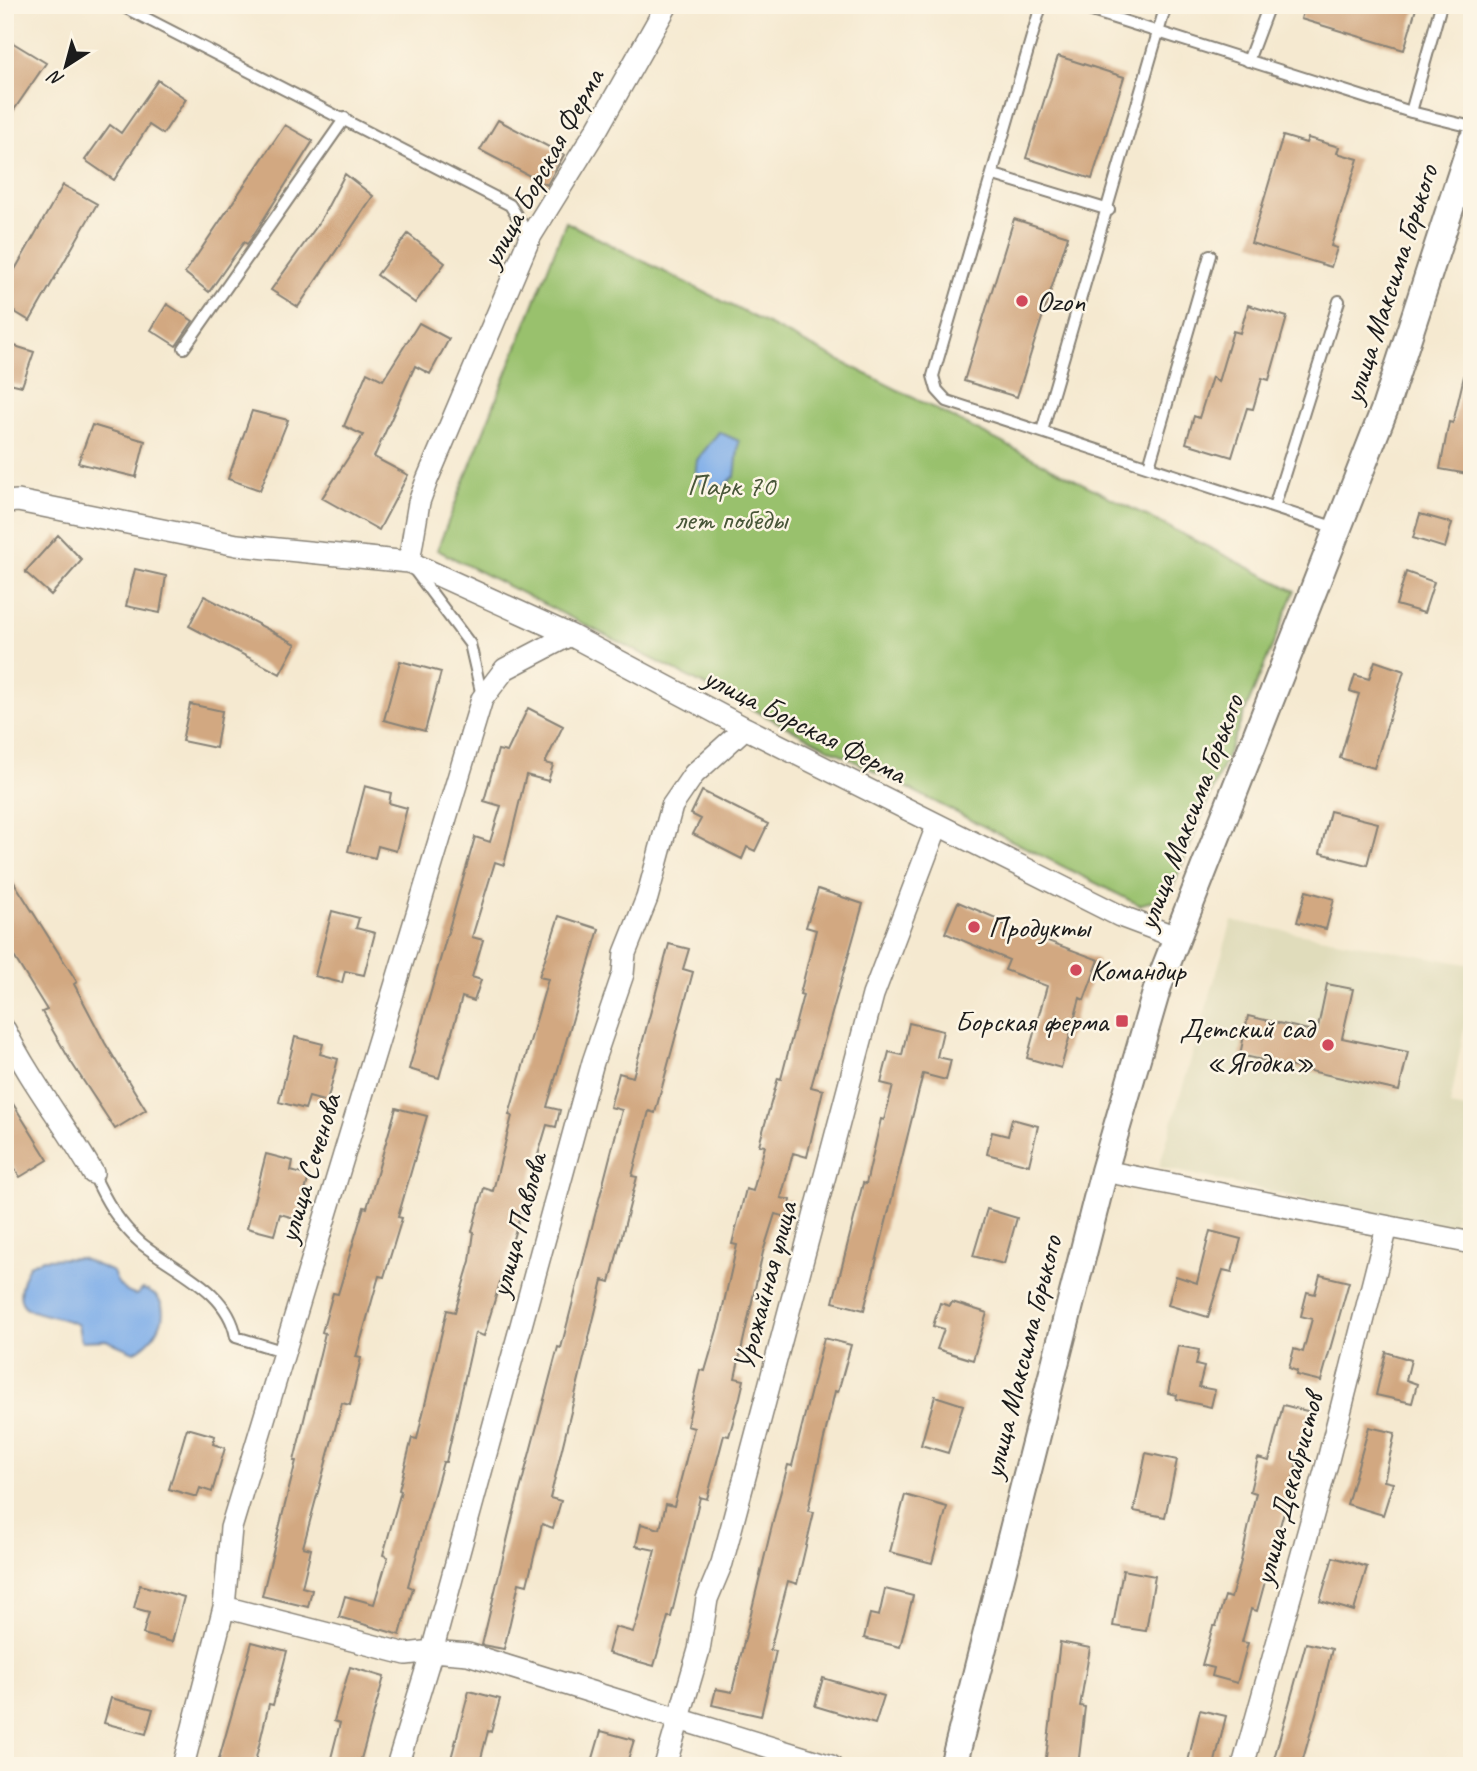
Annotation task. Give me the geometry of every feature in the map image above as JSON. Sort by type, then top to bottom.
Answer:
[{"type":"street","name":"улица Борская Ферма","points":[[409,562],[419,502],[432,467],[530,237],[597,129],[667,5]]},
{"type":"street","name":"улица Максима Горького","points":[[953,1766],[1104,1171],[1158,986],[1385,408],[1472,141]]},
{"type":"street","name":"улица Борская Ферма","points":[[5,502],[18,502],[237,545],[409,562],[570,635],[745,728],[1120,916],[1176,937]]},
{"type":"street","name":"улица Сеченова","points":[[183,1766],[224,1607],[231,1528],[482,699],[505,668],[570,635]]},
{"type":"street","name":"улица Павлова","points":[[397,1766],[432,1651],[593,1062],[623,974],[625,953],[647,898],[672,806],[694,774],[745,728]]},
{"type":"street","name":"Урожайная улица","points":[[665,1766],[677,1717],[699,1650],[701,1621],[722,1563],[873,995],[937,826]]},
{"type":"street","points":[[5,1030],[27,1074],[67,1127],[93,1173]]},
{"type":"street","points":[[1104,1171],[1472,1243]]},
{"type":"street","name":"улица Декабристов","points":[[1243,1766],[1327,1464],[1387,1227]]},
{"type":"street","points":[[224,1607],[406,1654],[432,1651],[468,1654],[831,1766]]},
{"type":"lane","points":[[120,5],[345,118],[510,205],[530,237]]},
{"type":"lane","points":[[1045,5],[1040,9],[994,175],[933,376],[937,390],[947,401],[1339,529]]},
{"type":"lane","points":[[1073,5],[1411,112],[1472,127]]},
{"type":"lane","points":[[1042,432],[1109,210],[1166,5]]},
{"type":"lane","points":[[1248,61],[1269,5]]},
{"type":"lane","points":[[1411,112],[1441,5]]},
{"type":"lane","points":[[184,348],[345,118]]},
{"type":"lane","points":[[994,175],[1109,210]]},
{"type":"lane","points":[[1149,466],[1210,255]]},
{"type":"lane","points":[[1274,507],[1339,301]]},
{"type":"lane","points":[[409,562],[470,644],[482,699]]},
{"type":"lane","points":[[93,1173],[117,1218],[142,1244],[219,1301],[233,1318],[236,1337],[285,1352]]},
{"type":"shaded area","name":"Детский сад «Ягодка»","points":[[1232,921],[1472,965],[1472,984],[1450,1106],[1472,1110],[1452,1232],[1159,1167]]},
{"type":"green space","name":"Парк 70 лет победы","points":[[566,222],[1295,591],[1169,896],[1139,905],[437,550]]},
{"type":"water","points":[[719,432],[739,441],[735,476],[713,496],[695,477],[697,460]]},
{"type":"water","points":[[80,1258],[113,1272],[127,1292],[136,1295],[143,1289],[160,1302],[163,1311],[158,1330],[134,1352],[106,1340],[81,1341],[78,1325],[41,1314],[23,1305],[20,1296],[29,1265],[43,1259]]},
{"type":"building","points":[[1305,5],[1417,5],[1404,50],[1301,19]]},
{"type":"building","points":[[5,38],[46,63],[5,123]]},
{"type":"building","points":[[1058,56],[1124,77],[1092,179],[1026,158]]},
{"type":"building","points":[[158,80],[186,99],[163,134],[149,125],[114,180],[85,160],[110,125],[121,133]]},
{"type":"building","points":[[498,120],[564,155],[547,185],[480,150]]},
{"type":"building","points":[[285,125],[313,141],[251,239],[247,244],[244,242],[209,292],[185,273]]},
{"type":"building","points":[[1283,136],[1306,143],[1308,138],[1339,147],[1337,153],[1358,159],[1331,246],[1337,248],[1331,267],[1251,243]]},
{"type":"building","points":[[345,174],[373,196],[298,307],[271,290],[319,223]]},
{"type":"building","points":[[63,185],[97,204],[30,321],[5,306],[5,287]]},
{"type":"building","points":[[1014,219],[1068,236],[1017,397],[964,381]]},
{"type":"building","points":[[408,234],[445,263],[415,303],[377,275]]},
{"type":"building","points":[[167,304],[193,321],[176,346],[151,330]]},
{"type":"building","points":[[1248,305],[1287,317],[1269,380],[1262,378],[1253,409],[1247,408],[1232,457],[1186,443],[1194,416],[1199,418],[1212,377],[1218,382],[1233,331],[1240,333]]},
{"type":"building","points":[[419,323],[449,339],[430,374],[415,366],[374,457],[408,475],[379,530],[322,498],[363,435],[344,426],[367,372],[383,380]]},
{"type":"building","points":[[5,343],[34,352],[22,386],[5,382]]},
{"type":"building","points":[[1465,372],[1472,373],[1472,454],[1468,474],[1440,469],[1449,422],[1453,423]]},
{"type":"building","points":[[252,411],[288,420],[260,490],[228,479]]},
{"type":"building","points":[[92,425],[145,441],[136,477],[78,463]]},
{"type":"building","points":[[1420,514],[1452,523],[1445,548],[1413,538]]},
{"type":"building","points":[[58,535],[82,560],[51,595],[25,572]]},
{"type":"building","points":[[135,569],[166,576],[160,613],[126,606]]},
{"type":"building","points":[[1406,572],[1434,582],[1424,613],[1396,605]]},
{"type":"building","points":[[204,596],[296,644],[280,674],[189,626]]},
{"type":"building","points":[[400,661],[441,672],[425,731],[384,720]]},
{"type":"building","points":[[1375,661],[1404,671],[1374,768],[1340,758],[1359,694],[1350,691],[1355,675],[1369,679]]},
{"type":"building","points":[[190,704],[222,711],[216,748],[182,741]]},
{"type":"building","points":[[528,708],[563,726],[545,763],[553,765],[548,781],[526,775],[504,865],[495,862],[472,937],[483,940],[472,977],[481,980],[474,1001],[462,997],[439,1078],[409,1069],[475,837],[490,842],[501,806],[484,801],[498,750],[507,752]]},
{"type":"building","points":[[365,786],[391,793],[389,803],[407,808],[396,851],[378,846],[375,858],[348,851]]},
{"type":"building","points":[[702,791],[768,824],[755,851],[747,847],[742,859],[693,834],[701,819],[691,814]]},
{"type":"building","points":[[1330,811],[1378,823],[1367,865],[1320,853]]},
{"type":"building","points":[[5,868],[77,982],[74,984],[105,1043],[146,1110],[115,1129],[71,1062],[42,1012],[47,1010],[5,942]]},
{"type":"building","points":[[818,889],[863,904],[811,1087],[823,1090],[807,1157],[793,1153],[781,1198],[791,1200],[787,1217],[775,1214],[763,1252],[735,1378],[744,1380],[740,1397],[729,1436],[724,1435],[707,1499],[700,1497],[671,1617],[668,1617],[654,1666],[608,1653],[615,1627],[633,1632],[638,1618],[655,1550],[636,1546],[641,1524],[660,1529],[666,1504],[674,1506],[694,1428],[687,1426],[700,1370],[705,1371],[720,1320],[737,1245],[732,1244],[746,1189],[753,1191],[765,1146],[759,1145],[778,1078],[781,1079],[803,995],[800,994],[816,930],[806,927]]},
{"type":"building","points":[[1306,891],[1334,899],[1326,929],[1297,922]]},
{"type":"building","points":[[958,902],[1003,921],[1002,924],[1099,960],[1084,1000],[1080,998],[1061,1068],[1027,1058],[1047,986],[1005,970],[1009,960],[945,933]]},
{"type":"building","points":[[332,911],[359,918],[356,928],[375,933],[364,975],[345,971],[342,983],[315,976]]},
{"type":"building","points":[[559,916],[599,929],[547,1107],[560,1110],[556,1127],[547,1125],[484,1336],[475,1333],[446,1462],[443,1462],[408,1586],[413,1588],[400,1635],[339,1617],[345,1596],[374,1604],[388,1557],[383,1555],[401,1491],[399,1490],[412,1438],[417,1439],[447,1310],[455,1312],[470,1261],[472,1231],[484,1188],[493,1191],[512,1116],[509,1115],[548,979],[539,977]]},
{"type":"building","points":[[669,944],[689,949],[683,969],[693,972],[655,1113],[649,1111],[632,1176],[637,1177],[610,1282],[603,1280],[550,1498],[561,1501],[553,1528],[542,1524],[527,1585],[519,1583],[504,1649],[482,1645],[513,1516],[558,1347],[561,1348],[622,1110],[610,1107],[619,1073],[633,1077]]},
{"type":"building","name":"Детский сад «Ягодка»","points":[[1327,984],[1353,989],[1342,1038],[1408,1052],[1399,1091],[1240,1055],[1248,1016],[1317,1032]]},
{"type":"building","points":[[909,1023],[943,1031],[937,1057],[951,1060],[946,1080],[923,1074],[864,1310],[833,1302],[863,1183],[866,1184],[881,1119],[884,1120],[893,1086],[881,1083],[889,1052],[902,1055]]},
{"type":"building","points":[[295,1037],[323,1044],[320,1054],[338,1059],[327,1102],[309,1097],[305,1109],[279,1102]]},
{"type":"building","points":[[5,1091],[48,1160],[20,1177],[5,1154]]},
{"type":"building","points":[[396,1108],[427,1116],[398,1217],[402,1218],[384,1277],[379,1276],[356,1357],[361,1358],[350,1405],[342,1403],[303,1547],[311,1549],[302,1587],[312,1590],[308,1607],[262,1596],[296,1461],[325,1333],[322,1332],[333,1293],[338,1294],[364,1207],[367,1208]]},
{"type":"building","points":[[1012,1119],[1038,1126],[1029,1165],[987,1154],[992,1132],[1008,1136]]},
{"type":"building","points":[[266,1154],[293,1161],[291,1171],[309,1176],[298,1219],[280,1214],[274,1235],[247,1228]]},
{"type":"building","points":[[987,1209],[1017,1218],[1004,1264],[973,1256]]},
{"type":"building","points":[[1210,1231],[1241,1239],[1232,1272],[1223,1270],[1208,1317],[1168,1305],[1176,1276],[1197,1283]]},
{"type":"building","points":[[1320,1275],[1349,1282],[1321,1381],[1296,1375],[1297,1371],[1289,1368],[1294,1349],[1303,1352],[1312,1319],[1301,1316],[1307,1292],[1315,1294]]},
{"type":"building","points":[[952,1302],[987,1313],[973,1360],[937,1349],[944,1329],[933,1326],[940,1303],[950,1306]]},
{"type":"building","points":[[824,1338],[851,1345],[838,1392],[835,1391],[816,1473],[808,1511],[814,1512],[797,1584],[788,1581],[770,1650],[776,1651],[761,1716],[712,1705],[716,1689],[732,1692],[775,1513],[788,1465],[792,1466]]},
{"type":"building","points":[[1178,1346],[1199,1350],[1196,1365],[1204,1367],[1199,1387],[1215,1390],[1211,1407],[1176,1399],[1177,1395],[1168,1393]]},
{"type":"building","points":[[1386,1352],[1411,1360],[1406,1380],[1417,1384],[1412,1403],[1376,1395]]},
{"type":"building","points":[[935,1396],[963,1405],[948,1453],[921,1445]]},
{"type":"building","points":[[1283,1405],[1311,1412],[1257,1611],[1251,1609],[1242,1642],[1248,1643],[1237,1683],[1212,1676],[1214,1668],[1202,1665],[1225,1596],[1231,1598],[1256,1493],[1250,1491],[1258,1458],[1269,1461]]},
{"type":"building","points":[[1369,1427],[1395,1433],[1384,1481],[1393,1483],[1383,1515],[1347,1504]]},
{"type":"building","points":[[187,1428],[215,1436],[213,1444],[225,1448],[212,1492],[200,1488],[197,1497],[169,1489]]},
{"type":"building","points":[[1146,1453],[1177,1460],[1165,1517],[1134,1511]]},
{"type":"building","points":[[905,1495],[947,1507],[932,1563],[890,1552]]},
{"type":"building","points":[[1333,1557],[1367,1567],[1354,1611],[1320,1601]]},
{"type":"building","points":[[1123,1570],[1155,1576],[1146,1631],[1113,1626]]},
{"type":"building","points":[[140,1585],[184,1597],[172,1642],[143,1634],[149,1612],[134,1608]]},
{"type":"building","points":[[885,1589],[913,1596],[900,1647],[864,1638],[870,1614],[879,1616]]},
{"type":"building","points":[[252,1642],[287,1651],[273,1705],[269,1704],[254,1766],[217,1766]]},
{"type":"building","points":[[1060,1642],[1090,1648],[1080,1706],[1085,1707],[1078,1766],[1045,1766]]},
{"type":"building","points":[[1306,1643],[1332,1649],[1317,1710],[1301,1766],[1272,1766]]},
{"type":"building","points":[[350,1667],[384,1677],[359,1766],[329,1766],[340,1723],[334,1721]]},
{"type":"building","points":[[823,1678],[884,1696],[875,1724],[815,1706]]},
{"type":"building","points":[[469,1691],[500,1699],[479,1766],[449,1766]]},
{"type":"building","points":[[111,1698],[153,1709],[146,1734],[104,1723]]},
{"type":"building","points":[[1200,1710],[1226,1716],[1214,1766],[1187,1766]]},
{"type":"building","points":[[601,1731],[634,1740],[626,1766],[592,1762]]},
{"type":"place","name":"Ozon","points":[[1022,301]]},
{"type":"place","name":"Продукты","points":[[974,927]]},
{"type":"place","name":"Командир","points":[[1076,970]]},
{"type":"place","name":"Борская ферма","points":[[1122,1021]]},
{"type":"place","name":"Детский сад «Ягодка»","points":[[1328,1045]]}]
